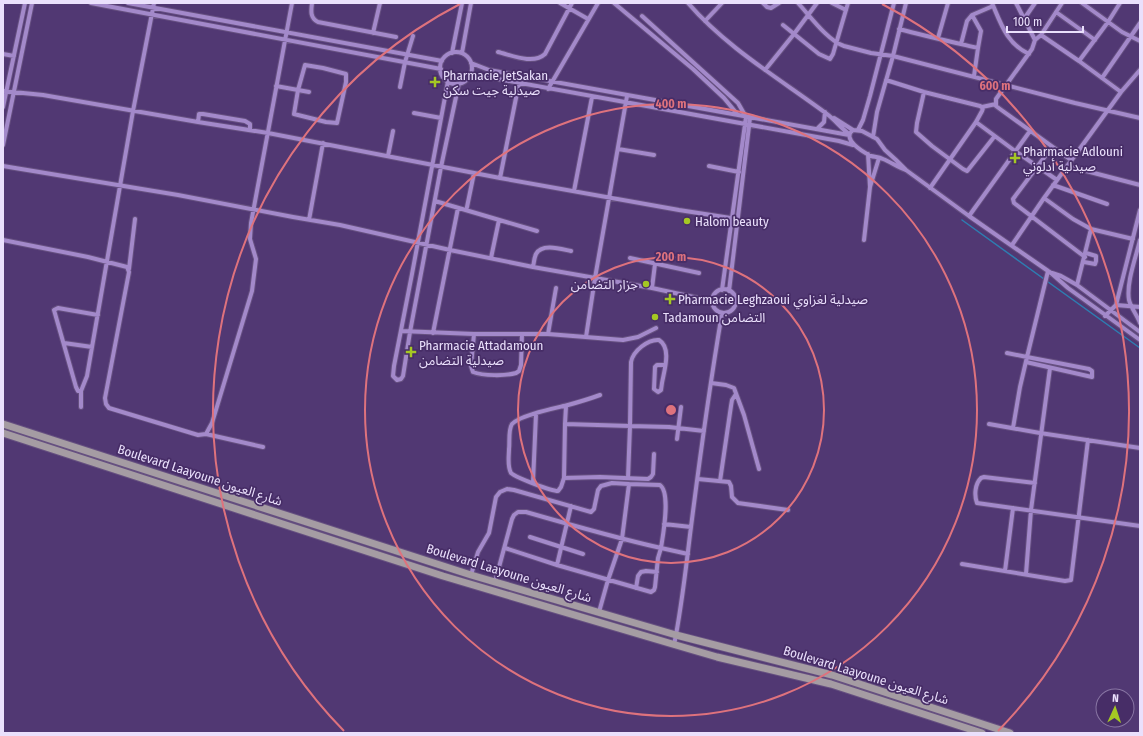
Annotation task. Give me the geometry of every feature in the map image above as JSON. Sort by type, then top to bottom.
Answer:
[{"type":"street","points":[[3,107],[5,91],[25,3]]},
{"type":"street","points":[[3,145],[32,3]]},
{"type":"street","points":[[91,3],[441,69]]},
{"type":"street","points":[[128,3],[154,5],[442,61]]},
{"type":"street","points":[[206,434],[212,422],[252,291],[256,259],[250,240],[251,223],[292,3]]},
{"type":"street","points":[[312,3],[311,15],[314,20],[318,22],[396,37]]},
{"type":"street","points":[[373,33],[380,3]]},
{"type":"street","points":[[452,53],[462,3]]},
{"type":"street","points":[[462,53],[471,3]]},
{"type":"street","points":[[560,3],[588,19]]},
{"type":"street","points":[[498,52],[531,59],[538,59],[542,56],[551,43],[572,3]]},
{"type":"street","points":[[548,89],[598,3]]},
{"type":"street","points":[[614,3],[692,69],[724,98],[738,115]]},
{"type":"street","points":[[688,3],[705,21],[745,55],[830,116],[849,135],[850,140],[858,148]]},
{"type":"street","points":[[705,21],[722,3]]},
{"type":"street","points":[[763,3],[767,7],[772,8],[778,3]]},
{"type":"street","points":[[798,3],[828,36],[840,45],[855,50],[893,56],[1140,118]]},
{"type":"street","points":[[766,70],[817,3]]},
{"type":"street","points":[[832,3],[846,10]]},
{"type":"street","points":[[783,25],[828,60],[833,54],[848,3]]},
{"type":"street","points":[[471,63],[489,70],[849,135],[856,130],[864,120],[894,3]]},
{"type":"street","points":[[873,137],[877,112],[906,3]]},
{"type":"street","points":[[938,38],[948,3]]},
{"type":"street","points":[[1016,3],[1035,40]]},
{"type":"street","points":[[1024,19],[1035,3]]},
{"type":"street","points":[[996,104],[998,97],[1029,54],[1035,40],[1041,35],[1062,3]]},
{"type":"street","points":[[1082,3],[1108,22],[1140,41]]},
{"type":"street","points":[[1079,61],[1120,3]]},
{"type":"street","points":[[961,44],[967,21],[972,15],[992,4],[1008,38],[1016,46],[1029,54]]},
{"type":"street","points":[[81,407],[82,391],[87,376],[133,111],[154,5]]},
{"type":"street","points":[[1056,12],[1095,40]]},
{"type":"street","points":[[972,15],[981,31],[974,76]]},
{"type":"street","points":[[642,16],[738,103],[748,117],[735,219],[722,290]]},
{"type":"street","points":[[1102,78],[1140,23]]},
{"type":"street","points":[[900,29],[978,48]]},
{"type":"street","points":[[1041,35],[1121,92]]},
{"type":"street","points":[[400,87],[405,62],[413,36]]},
{"type":"street","points":[[469,78],[471,73],[471,63],[462,53],[452,53],[446,56],[442,61],[442,74],[448,81],[459,83],[469,78],[482,76],[839,141],[858,148],[868,154],[880,157],[906,170]]},
{"type":"street","points":[[3,54],[14,56]]},
{"type":"street","points":[[305,65],[344,73],[346,76],[346,82],[338,122],[326,122],[295,115],[298,90],[305,65]]},
{"type":"street","points":[[1012,245],[1071,160],[1121,92],[1140,70]]},
{"type":"street","points":[[886,80],[924,92],[982,107],[996,104]]},
{"type":"street","points":[[448,81],[393,372],[394,378],[399,380],[403,376],[441,167],[459,83]]},
{"type":"street","points":[[500,178],[518,83]]},
{"type":"street","points":[[276,86],[309,92]]},
{"type":"street","points":[[5,91],[43,95],[268,133],[500,178],[735,219]]},
{"type":"street","points":[[924,92],[916,132],[950,160],[967,171],[994,137]]},
{"type":"street","points":[[574,191],[592,96]]},
{"type":"street","points":[[586,337],[595,278],[628,96]]},
{"type":"street","points":[[996,104],[1000,109],[1071,160]]},
{"type":"street","points":[[930,188],[976,122],[982,111],[982,107]]},
{"type":"street","points":[[817,129],[824,122],[825,112]]},
{"type":"street","points":[[414,113],[441,118]]},
{"type":"street","points":[[198,122],[199,114],[211,115],[248,122],[250,124],[250,130]]},
{"type":"street","points":[[830,116],[873,137],[906,170],[1050,272],[1068,288],[1105,316],[1140,340]]},
{"type":"street","points":[[976,122],[1014,152],[1057,180]]},
{"type":"street","points":[[729,291],[739,172],[747,124]]},
{"type":"street","points":[[388,156],[393,131]]},
{"type":"street","points":[[969,216],[1030,131]]},
{"type":"street","points":[[310,220],[323,143]]},
{"type":"street","points":[[1052,147],[1013,201],[1015,205],[1085,257]]},
{"type":"street","points":[[618,149],[654,155]]},
{"type":"street","points":[[870,187],[880,157],[884,154],[885,150]]},
{"type":"street","points":[[864,240],[870,187],[868,154]]},
{"type":"street","points":[[3,166],[254,209],[360,229],[427,245],[533,267],[652,288],[712,301]]},
{"type":"street","points":[[709,166],[739,172]]},
{"type":"street","points":[[1067,166],[1140,185]]},
{"type":"street","points":[[467,207],[474,173]]},
{"type":"street","points":[[1053,185],[1107,204]]},
{"type":"street","points":[[1044,198],[1073,219],[1090,229],[1133,239]]},
{"type":"street","points":[[435,201],[537,231]]},
{"type":"street","points":[[433,333],[458,208]]},
{"type":"street","points":[[1105,316],[1116,305],[1140,210]]},
{"type":"street","points":[[135,219],[128,278],[105,398],[106,404],[109,408],[198,435],[206,434],[263,447]]},
{"type":"street","points":[[491,258],[499,220]]},
{"type":"street","points":[[1078,285],[1090,229]]},
{"type":"street","points":[[3,240],[108,261],[125,266],[129,269]]},
{"type":"street","points":[[1140,243],[1129,284],[1131,306],[1140,323]]},
{"type":"street","points":[[533,267],[537,253],[543,248],[571,251]]},
{"type":"street","points":[[630,258],[699,273]]},
{"type":"street","points":[[652,288],[655,264]]},
{"type":"street","points":[[1050,272],[1066,278],[1078,285],[1139,331],[1134,336]]},
{"type":"street","points":[[1013,428],[1027,357],[1050,272]]},
{"type":"street","points":[[412,274],[421,276]]},
{"type":"street","points":[[548,334],[556,288]]},
{"type":"street","points":[[722,290],[729,291],[735,298],[735,307],[732,311],[722,313],[716,310],[712,301],[715,294],[722,290]]},
{"type":"street","points":[[1116,305],[1140,307]]},
{"type":"street","points":[[82,391],[78,391],[76,387],[55,314],[55,309],[58,308],[98,315]]},
{"type":"street","points":[[674,645],[722,313]]},
{"type":"street","points":[[401,331],[474,334],[548,334],[623,340],[638,337],[656,328]]},
{"type":"street","points":[[474,334],[472,370],[479,374],[506,375],[516,373],[520,368],[522,334]]},
{"type":"street","points":[[628,478],[633,355],[649,342],[654,340],[659,340],[666,347],[665,365],[662,386],[661,390],[658,392],[654,389],[655,367],[657,365],[665,365]]},
{"type":"street","points":[[64,343],[92,347]]},
{"type":"street","points":[[1006,353],[1089,369],[1093,374],[1092,377],[1026,362]]},
{"type":"street","points":[[1026,574],[1040,433],[1050,368]]},
{"type":"street","points":[[711,383],[732,387],[736,394],[744,415],[759,469]]},
{"type":"street","points":[[720,480],[732,400],[736,394]]},
{"type":"street","points":[[566,406],[564,478],[558,491],[548,489],[514,475],[510,471],[510,438],[511,426],[513,423],[522,418],[553,408],[566,406],[600,395]]},
{"type":"street","points":[[677,439],[681,408]]},
{"type":"street","points":[[533,482],[536,414]]},
{"type":"street","name":"Boulevard Laayoune شارع العيون","points":[[3,424],[471,575],[676,635],[832,675],[1010,733]]},
{"type":"street","points":[[566,424],[679,428],[704,432]]},
{"type":"street","points":[[989,424],[1140,448]]},
{"type":"street","name":"Boulevard Laayoune شارع العيون","points":[[3,433],[443,576],[674,645],[831,684],[982,733]]},
{"type":"street","points":[[962,564],[1065,581],[1071,580],[1088,440]]},
{"type":"street","points":[[564,478],[600,477],[648,479],[652,477],[654,470],[654,454]]},
{"type":"street","points":[[1035,483],[981,478],[975,493],[975,498],[977,503],[1140,526]]},
{"type":"street","points":[[698,479],[729,482],[731,495],[735,502],[788,510]]},
{"type":"street","points":[[471,575],[478,552],[489,533],[496,498],[500,492],[514,490],[591,512],[594,509],[598,490],[601,486],[612,483],[660,485],[665,495],[664,524],[656,572],[655,588],[653,591],[647,591],[608,580],[505,548]]},
{"type":"street","points":[[599,612],[622,538],[629,484]]},
{"type":"street","points":[[557,565],[571,506]]},
{"type":"street","points":[[1005,571],[1013,508]]},
{"type":"street","points":[[495,582],[512,520],[514,515],[518,512],[526,512],[566,524],[688,554]]},
{"type":"street","points":[[664,524],[691,527]]},
{"type":"street","points":[[530,537],[583,554]]},
{"type":"street","points":[[636,588],[638,576],[641,572],[656,572]]},
{"type":"waterway","points":[[962,220],[1140,348]]},
{"type":"place","name":"Pharmacie JetSakan صيدلية جيت سكن","points":[[435,82]]},
{"type":"place","name":"Pharmacie Adlouni صيدلية أدلوني","points":[[1015,158]]},
{"type":"place","name":"Halom beauty","points":[[687,221]]},
{"type":"place","name":"جزار التضامن","points":[[646,284]]},
{"type":"place","name":"Pharmacie Leghzaoui صيدلية لغزاوي","points":[[670,299]]},
{"type":"place","name":"Tadamoun التضامن","points":[[655,317]]},
{"type":"place","name":"Pharmacie Attadamoun صيدلية التضامن","points":[[411,352]]}]
